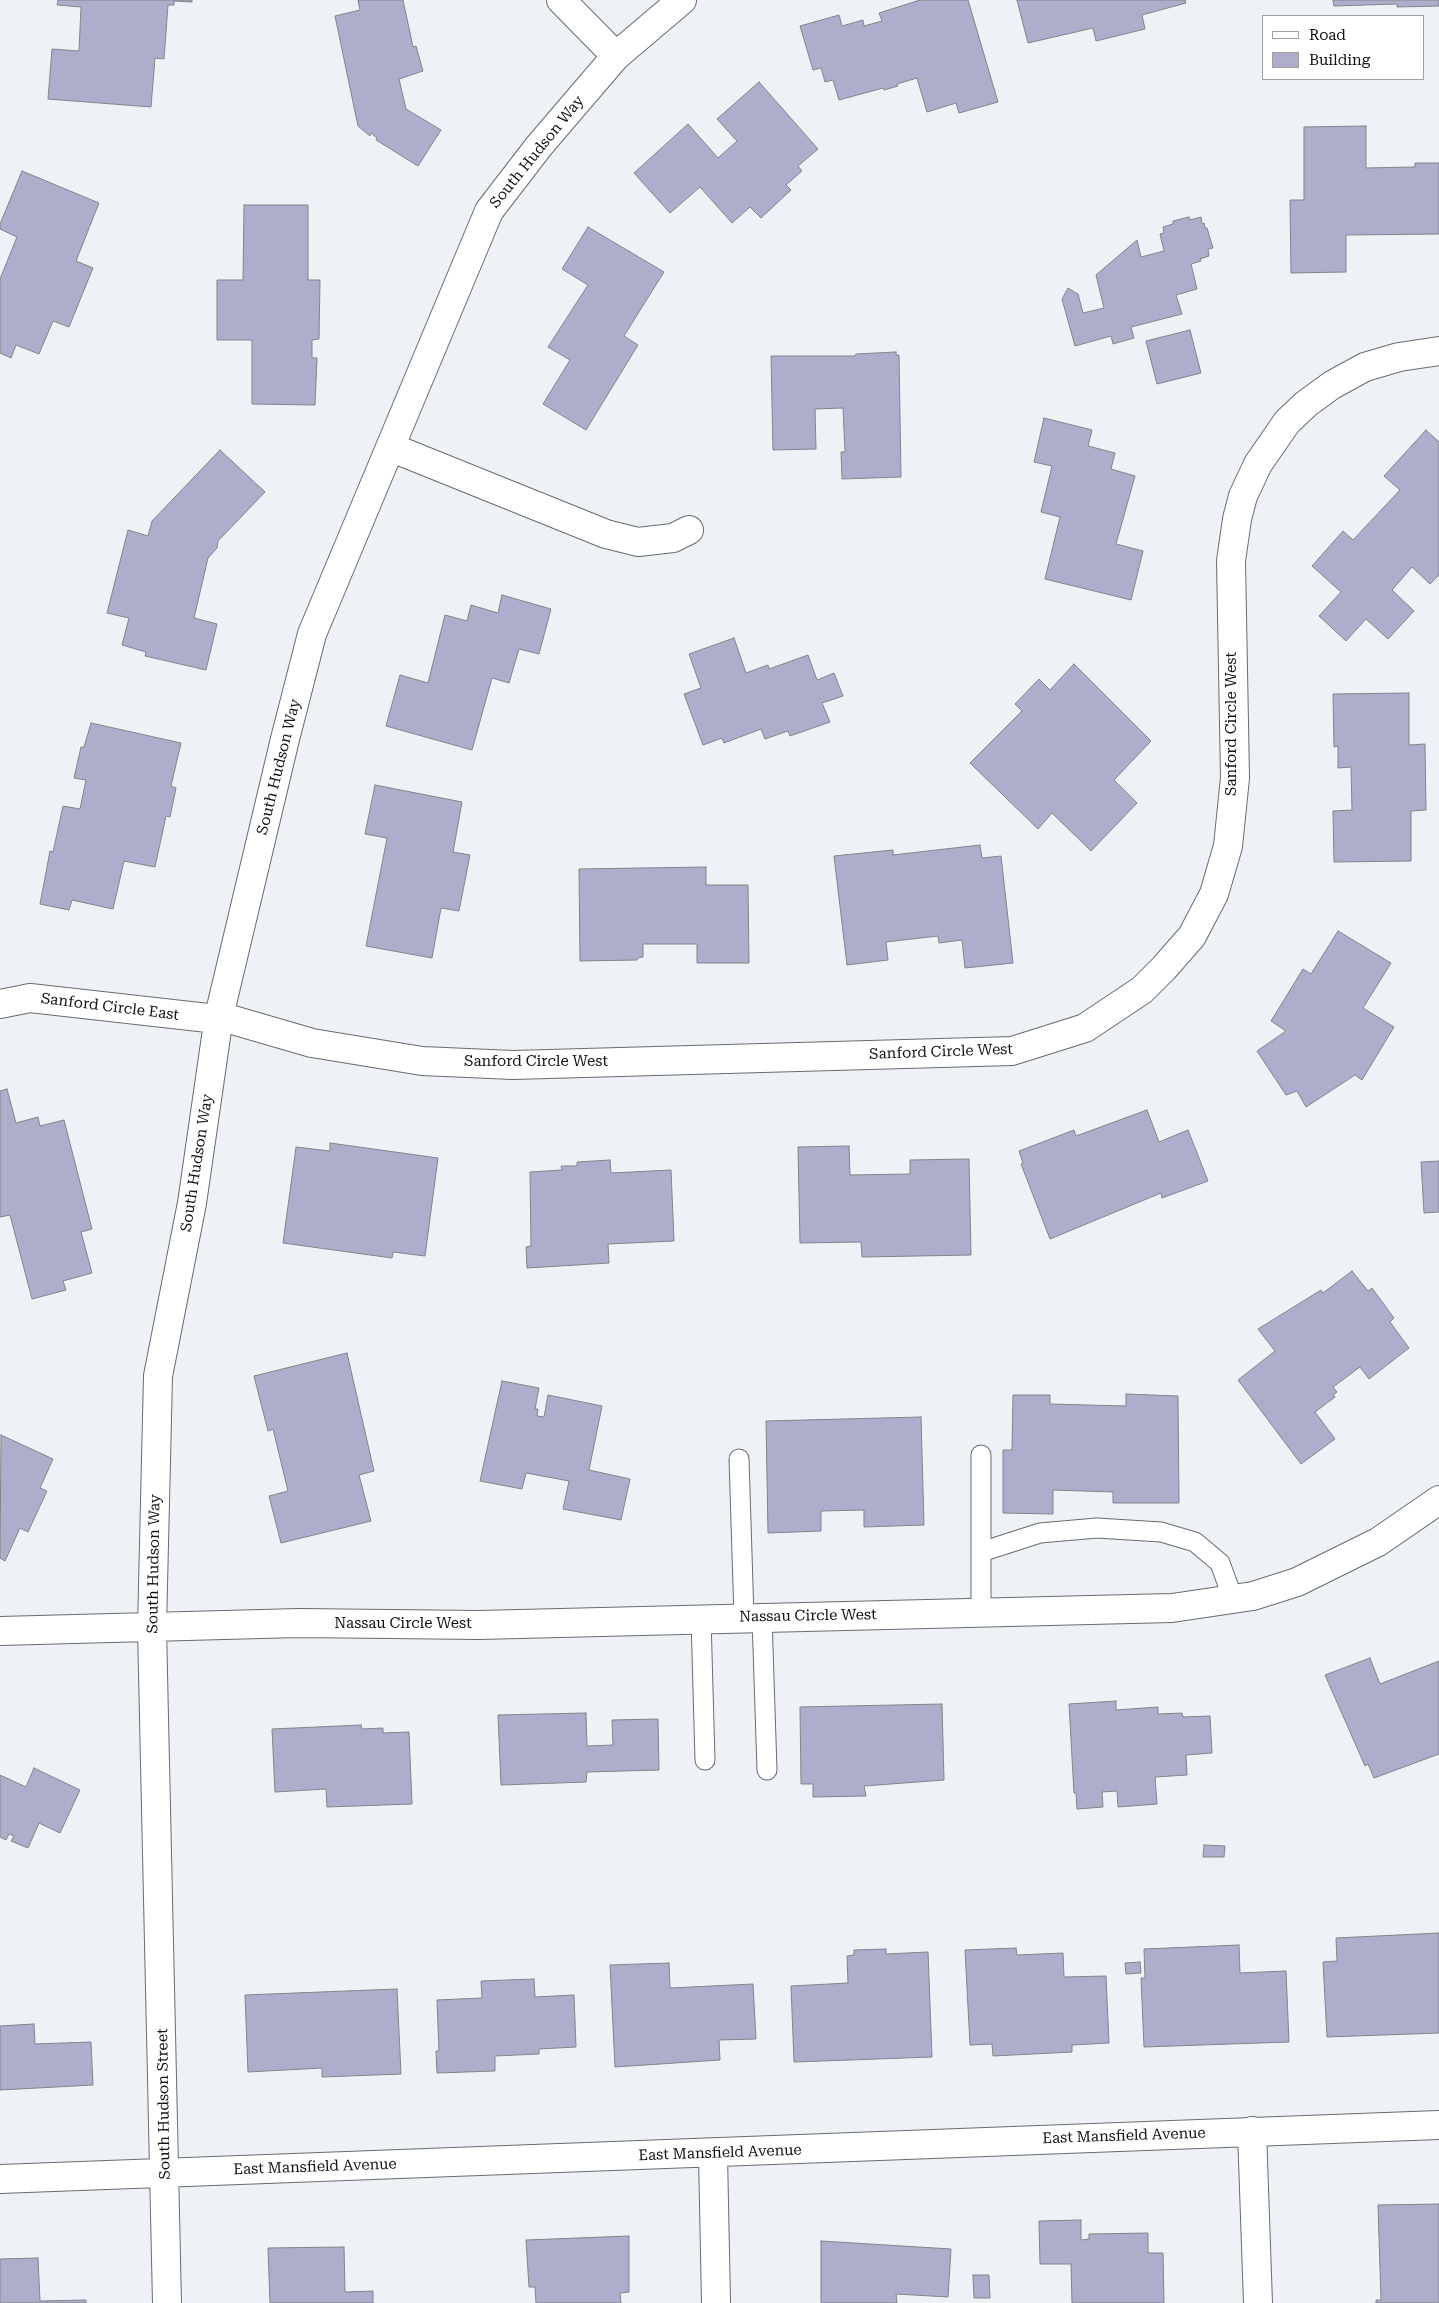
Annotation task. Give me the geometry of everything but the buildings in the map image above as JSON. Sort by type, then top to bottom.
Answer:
[{"type":"street","points":[[561,0],[616,56]]},
{"type":"street","name":"South Hudson Way","points":[[160,1904],[152,1628],[158,1376],[192,1202],[220,1016],[285,739],[312,634],[489,211],[539,146],[616,56],[682,0]]},
{"type":"street","name":"Sanford Circle West","points":[[220,1016],[312,1043],[422,1061],[513,1065],[1012,1051],[1085,1028],[1142,990],[1164,968],[1192,936],[1214,894],[1228,846],[1235,778],[1231,561],[1237,519],[1243,496],[1258,464],[1287,422],[1306,404],[1332,385],[1365,367],[1399,357],[1439,351]]},
{"type":"street","points":[[390,447],[606,534],[638,542],[673,538],[689,530]]},
{"type":"street","name":"Sanford Circle East","points":[[0,1004],[30,998],[208,1018],[220,1016]]},
{"type":"street","name":"Nassau Circle West","points":[[0,1631],[299,1623],[479,1625],[701,1618],[981,1614],[1172,1608],[1253,1596],[1297,1582],[1378,1542],[1439,1500]]},
{"type":"street","name":"South Hudson Street","points":[[160,1904],[168,2303]]},
{"type":"street","name":"East Mansfield Avenue","points":[[0,2179],[713,2154],[1439,2125]]},
{"type":"street","points":[[1252,2131],[1258,2303]]},
{"type":"street","points":[[713,2154],[716,2303]]},
{"type":"lane","points":[[981,1455],[981,1614]]},
{"type":"lane","points":[[739,1459],[767,1770]]},
{"type":"lane","points":[[981,1552],[1040,1534],[1097,1528],[1161,1532],[1195,1542],[1220,1563],[1233,1599]]},
{"type":"lane","points":[[701,1618],[704,1760]]}]
